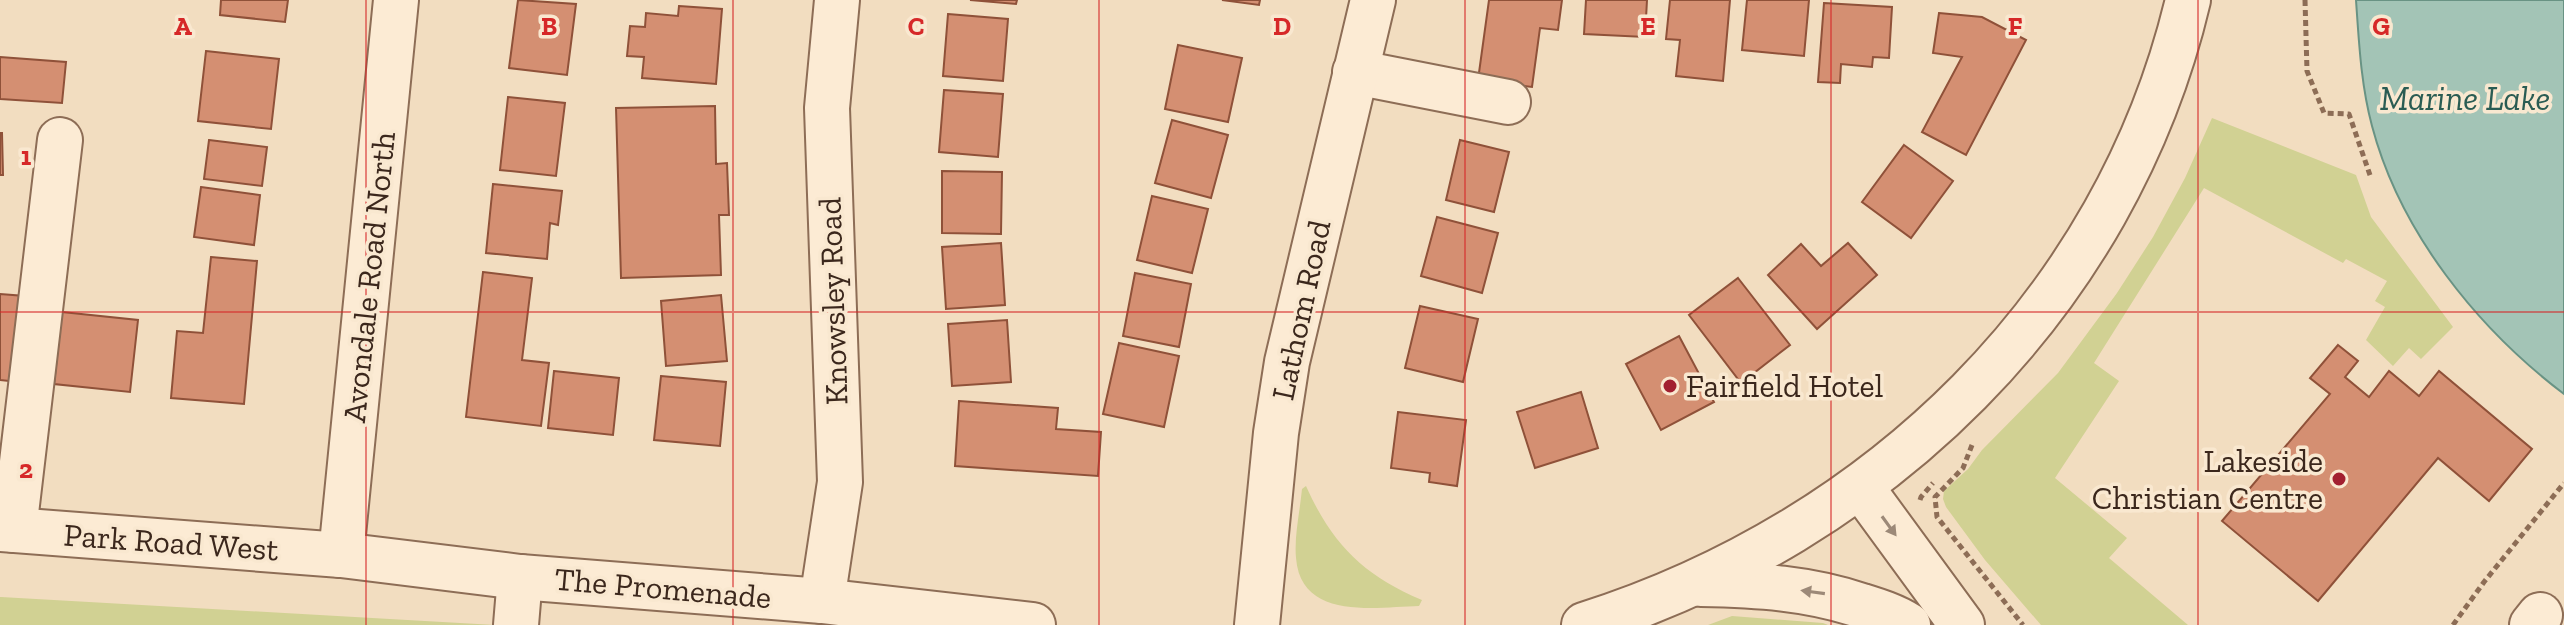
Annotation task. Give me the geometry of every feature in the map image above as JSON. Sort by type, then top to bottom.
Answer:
[{"type":"street","name":"Avondale Road North","points":[[341,555],[396,0]]},
{"type":"street","name":"Knowsley Road","points":[[822,601],[840,482],[827,108],[837,0]]},
{"type":"street","name":"Lathom Road","points":[[1257,625],[1276,433],[1287,362],[1373,0]]},
{"type":"street","points":[[1584,625],[1645,605],[1776,542],[1861,487],[1940,423],[2020,336],[2047,302],[2099,223],[2142,142],[2177,46],[2188,0]]},
{"type":"street","points":[[1355,72],[1508,102]]},
{"type":"street","points":[[7,530],[60,140]]},
{"type":"street","points":[[1861,487],[1962,625]]},
{"type":"street","name":"Park Road West","points":[[7,530],[341,555]]},
{"type":"street","name":"The Promenade","points":[[341,555],[520,577],[822,601],[1033,625]]},
{"type":"street","points":[[516,625],[520,577]]},
{"type":"street","points":[[1693,584],[1763,585],[1829,595],[1898,618],[1908,625]]},
{"type":"path","points":[[2305,0],[2307,71],[2324,113],[2349,114],[2371,178]]},
{"type":"path","points":[[1973,437],[1971,452],[1963,468],[1935,497],[1937,517],[2023,625]]},
{"type":"path","points":[[2453,625],[2564,483]]},
{"type":"green space","points":[[2212,118],[2356,175],[2371,217],[2453,327],[2421,359],[2409,348],[2393,366],[2366,340],[2385,307],[2375,301],[2387,281],[2346,259],[2343,263],[2204,188],[2094,363],[2119,381],[2055,478],[2127,538],[2109,558],[2188,625],[2041,625],[1985,560],[1946,507],[1944,491],[2058,373],[2117,293],[2153,237],[2185,178]]},
{"type":"green space","points":[[1306,486],[1327,525],[1352,555],[1383,580],[1422,600],[1419,606],[1343,606],[1311,592],[1301,578],[1296,558],[1296,532],[1302,489]]},
{"type":"green space","points":[[1,597],[495,625],[0,625]]},
{"type":"green space","points":[[1732,616],[1823,623],[1828,625],[1708,625]]},
{"type":"water","name":"Marine Lake","points":[[2356,0],[2564,0],[2564,394],[2532,368],[2472,308],[2422,240],[2402,203],[2385,165],[2368,111]]},
{"type":"building","points":[[221,0],[288,0],[285,22],[220,15]]},
{"type":"building","points":[[518,0],[576,4],[567,75],[509,68]]},
{"type":"building","points":[[970,0],[1017,0],[1016,4]]},
{"type":"building","points":[[1222,0],[1260,0],[1259,5]]},
{"type":"building","points":[[1489,0],[1562,0],[1558,30],[1540,28],[1532,87],[1478,80]]},
{"type":"building","points":[[1586,0],[1647,0],[1645,37],[1584,34]]},
{"type":"building","points":[[1670,0],[1730,0],[1723,81],[1676,76],[1680,40],[1666,39]]},
{"type":"building","points":[[1747,0],[1809,0],[1804,56],[1742,50]]},
{"type":"building","points":[[1824,3],[1892,7],[1889,58],[1873,57],[1872,67],[1841,64],[1840,83],[1818,82]]},
{"type":"building","points":[[679,6],[722,9],[716,84],[642,78],[644,57],[627,56],[630,26],[645,27],[646,13],[678,16]]},
{"type":"building","points":[[1939,13],[1982,17],[2026,40],[1966,155],[1922,132],[1962,57],[1933,53]]},
{"type":"building","points":[[948,14],[1008,19],[1003,81],[943,76]]},
{"type":"building","points":[[1178,45],[1242,58],[1228,122],[1165,109]]},
{"type":"building","points":[[206,51],[279,59],[271,129],[198,121]]},
{"type":"building","points":[[0,57],[66,62],[62,103],[0,99]]},
{"type":"building","points":[[944,90],[1003,94],[998,157],[939,152]]},
{"type":"building","points":[[508,97],[565,103],[556,176],[500,170]]},
{"type":"building","points":[[715,106],[716,164],[727,163],[729,215],[719,215],[721,275],[621,278],[616,108]]},
{"type":"building","points":[[1172,120],[1228,135],[1211,198],[1155,183]]},
{"type":"building","points":[[2,133],[3,175],[0,175]]},
{"type":"building","points":[[209,140],[267,147],[262,186],[204,179]]},
{"type":"building","points":[[1460,140],[1509,152],[1494,212],[1446,200]]},
{"type":"building","points":[[1904,145],[1953,181],[1911,238],[1862,202]]},
{"type":"building","points":[[942,171],[1002,172],[1001,234],[942,233]]},
{"type":"building","points":[[493,184],[562,191],[558,225],[550,223],[547,259],[486,253]]},
{"type":"building","points":[[201,187],[260,195],[254,245],[194,237]]},
{"type":"building","points":[[1152,196],[1208,209],[1192,273],[1137,260]]},
{"type":"building","points":[[1437,217],[1498,233],[1482,293],[1421,276]]},
{"type":"building","points":[[1001,243],[1005,305],[946,309],[942,247]]},
{"type":"building","points":[[1848,243],[1877,275],[1817,329],[1768,275],[1801,244],[1821,266]]},
{"type":"building","points":[[211,257],[257,261],[244,404],[171,398],[177,331],[203,333]]},
{"type":"building","points":[[483,272],[532,278],[522,360],[549,363],[541,426],[466,417]]},
{"type":"building","points":[[1135,273],[1191,284],[1179,347],[1123,336]]},
{"type":"building","points":[[1738,278],[1790,345],[1741,383],[1689,315]]},
{"type":"building","points":[[0,294],[25,296],[18,382],[0,380]]},
{"type":"building","points":[[721,295],[727,361],[666,366],[661,301]]},
{"type":"building","points":[[1420,306],[1478,319],[1463,382],[1405,368]]},
{"type":"building","points":[[62,312],[138,320],[130,392],[54,384]]},
{"type":"building","points":[[1007,320],[1011,382],[952,386],[948,324]]},
{"type":"building","points":[[1679,336],[1714,402],[1661,430],[1626,364]]},
{"type":"building","points":[[1119,343],[1179,356],[1164,427],[1103,414]]},
{"type":"building","name":"Lakeside Christian Centre","points":[[2338,345],[2358,361],[2345,377],[2369,397],[2389,371],[2419,396],[2439,371],[2532,449],[2489,501],[2438,458],[2318,601],[2222,521],[2330,394],[2310,378]]},
{"type":"building","points":[[554,371],[619,378],[613,435],[548,428]]},
{"type":"building","points":[[661,376],[726,382],[720,446],[654,440]]},
{"type":"building","points":[[1581,392],[1598,448],[1535,468],[1517,412]]},
{"type":"building","points":[[959,401],[1058,408],[1056,429],[1101,432],[1098,476],[955,466]]},
{"type":"building","points":[[1398,412],[1466,420],[1457,486],[1429,482],[1430,473],[1391,468]]},
{"type":"place","name":"Fairfield Hotel","points":[[1670,386]]},
{"type":"place","name":"Lakeside Christian Centre","points":[[2339,479]]}]
